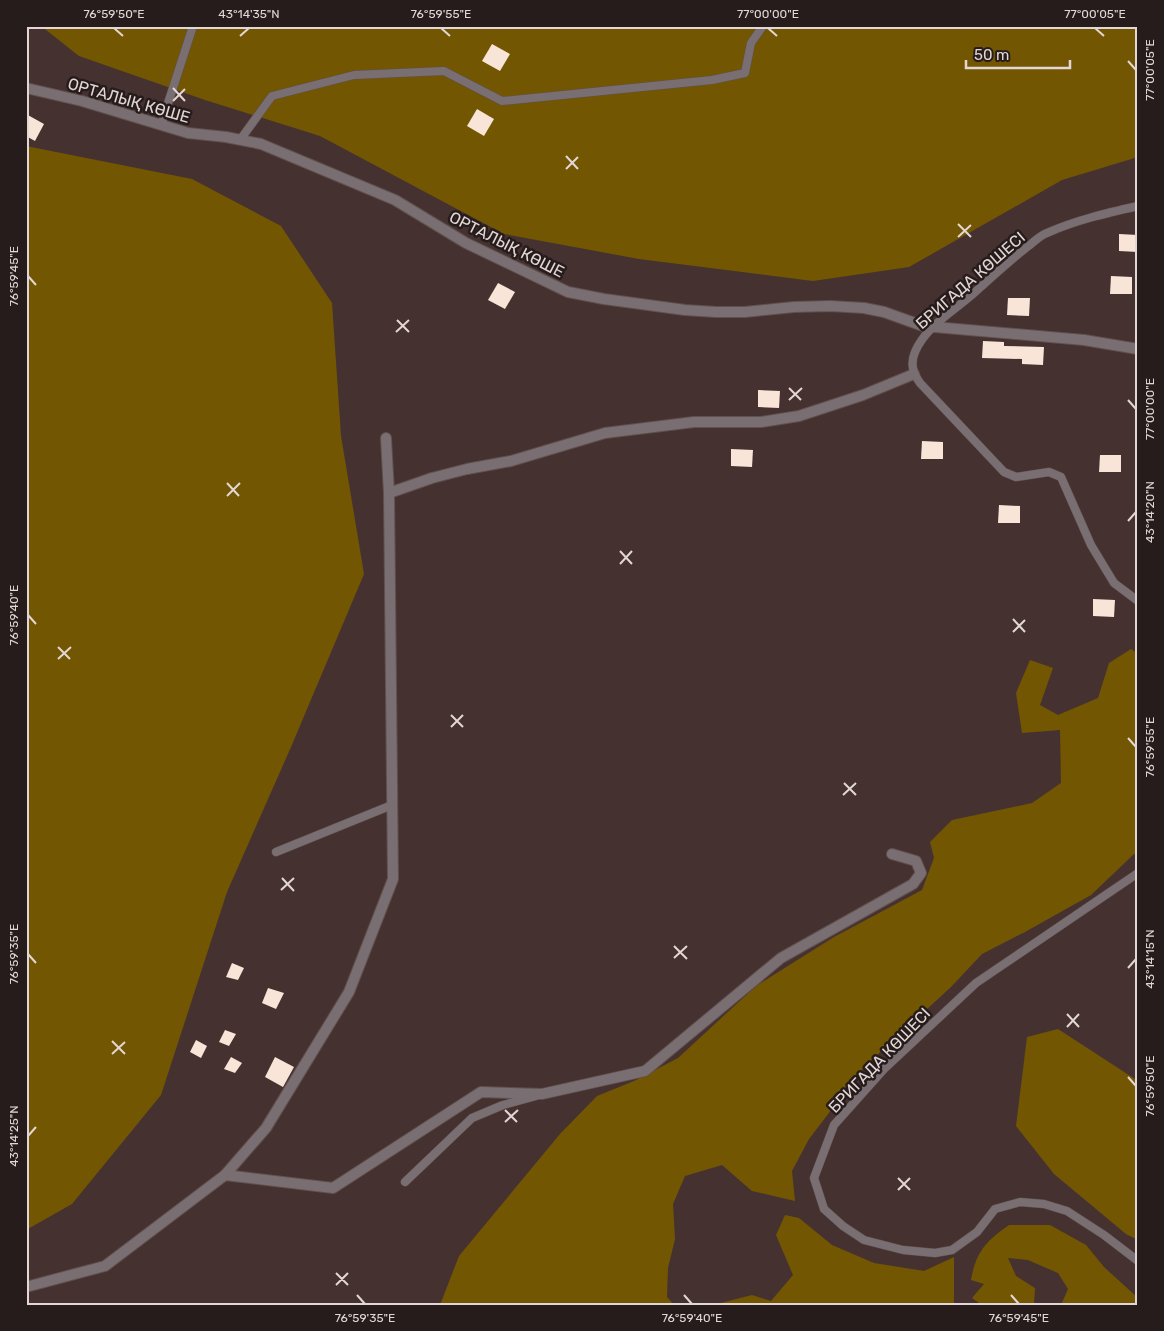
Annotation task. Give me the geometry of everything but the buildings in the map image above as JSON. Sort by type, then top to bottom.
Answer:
[{"type":"street","name":"ОРТАЛЫҚ КӨШЕ","points":[[26,88],[188,133],[261,144],[395,200],[466,244],[568,292],[685,310],[716,312],[830,306],[864,308],[884,312],[917,324],[1084,340],[1138,349]]},
{"type":"street","points":[[389,493],[432,478],[510,461],[605,432],[694,422],[761,422],[799,416],[863,395],[914,374]]},
{"type":"street","points":[[26,1287],[105,1266],[225,1175],[266,1128],[349,992],[393,879],[389,493],[386,438]]},
{"type":"street","points":[[225,1175],[333,1188],[481,1092],[542,1094],[645,1071],[781,958],[913,884],[921,873],[916,861],[892,854]]},
{"type":"lane","points":[[161,125],[193,26]]},
{"type":"lane","points":[[240,140],[272,96],[354,75],[444,71],[502,101],[712,80],[745,73],[751,43],[763,26]]},
{"type":"lane","name":"БРИГАДА КӨШЕСІ","points":[[914,374],[912,364],[914,353],[920,342],[934,326],[973,294],[1012,258],[1045,234],[1101,214],[1138,206]]},
{"type":"lane","points":[[914,374],[920,383],[1004,472],[1016,477],[1049,472],[1061,477],[1091,545],[1114,583],[1138,601]]},
{"type":"lane","points":[[276,852],[392,805]]},
{"type":"lane","name":"БРИГАДА КӨШЕСІ","points":[[1138,873],[976,983],[884,1069],[834,1125],[814,1178],[824,1209],[843,1226],[864,1240],[895,1248],[936,1253],[952,1250],[977,1232],[995,1209],[1020,1202],[1044,1204],[1067,1211],[1104,1235],[1138,1261]]},
{"type":"lane","points":[[405,1182],[472,1118],[542,1094]]},
{"type":"shaded area","points":[[41,26],[1138,26],[1138,157],[1062,180],[909,267],[813,281],[639,259],[504,234],[320,136],[205,100],[79,56]]},
{"type":"shaded area","points":[[26,146],[192,179],[281,226],[332,303],[341,436],[364,574],[227,892],[161,1095],[72,1204],[26,1230]]},
{"type":"shaded area","points":[[1131,649],[1138,654],[1138,852],[1091,895],[982,954],[951,987],[864,1067],[809,1139],[792,1171],[795,1201],[752,1191],[722,1165],[685,1176],[673,1204],[675,1239],[668,1268],[667,1297],[674,1305],[440,1305],[459,1256],[560,1134],[597,1096],[634,1081],[678,1058],[756,986],[834,937],[922,890],[934,858],[930,842],[952,820],[1032,803],[1061,783],[1060,730],[1022,733],[1016,693],[1030,660],[1053,668],[1040,705],[1058,715],[1098,698],[1109,663]]},
{"type":"shaded area","points":[[1058,1029],[1138,1081],[1138,1240],[1126,1234],[1054,1174],[1016,1126],[1027,1037]]},
{"type":"shaded area","points":[[785,1215],[799,1218],[832,1245],[874,1263],[924,1271],[954,1257],[954,1305],[713,1305],[752,1295],[771,1301],[793,1275],[776,1235]]},
{"type":"shaded area","points":[[1009,1225],[1050,1225],[1086,1245],[1104,1267],[1138,1298],[1138,1305],[1061,1305],[1068,1289],[1058,1273],[1028,1260],[1008,1258],[1016,1276],[1035,1288],[1034,1305],[982,1305],[972,1298],[984,1284],[971,1280],[973,1270],[983,1248],[994,1236]]}]
